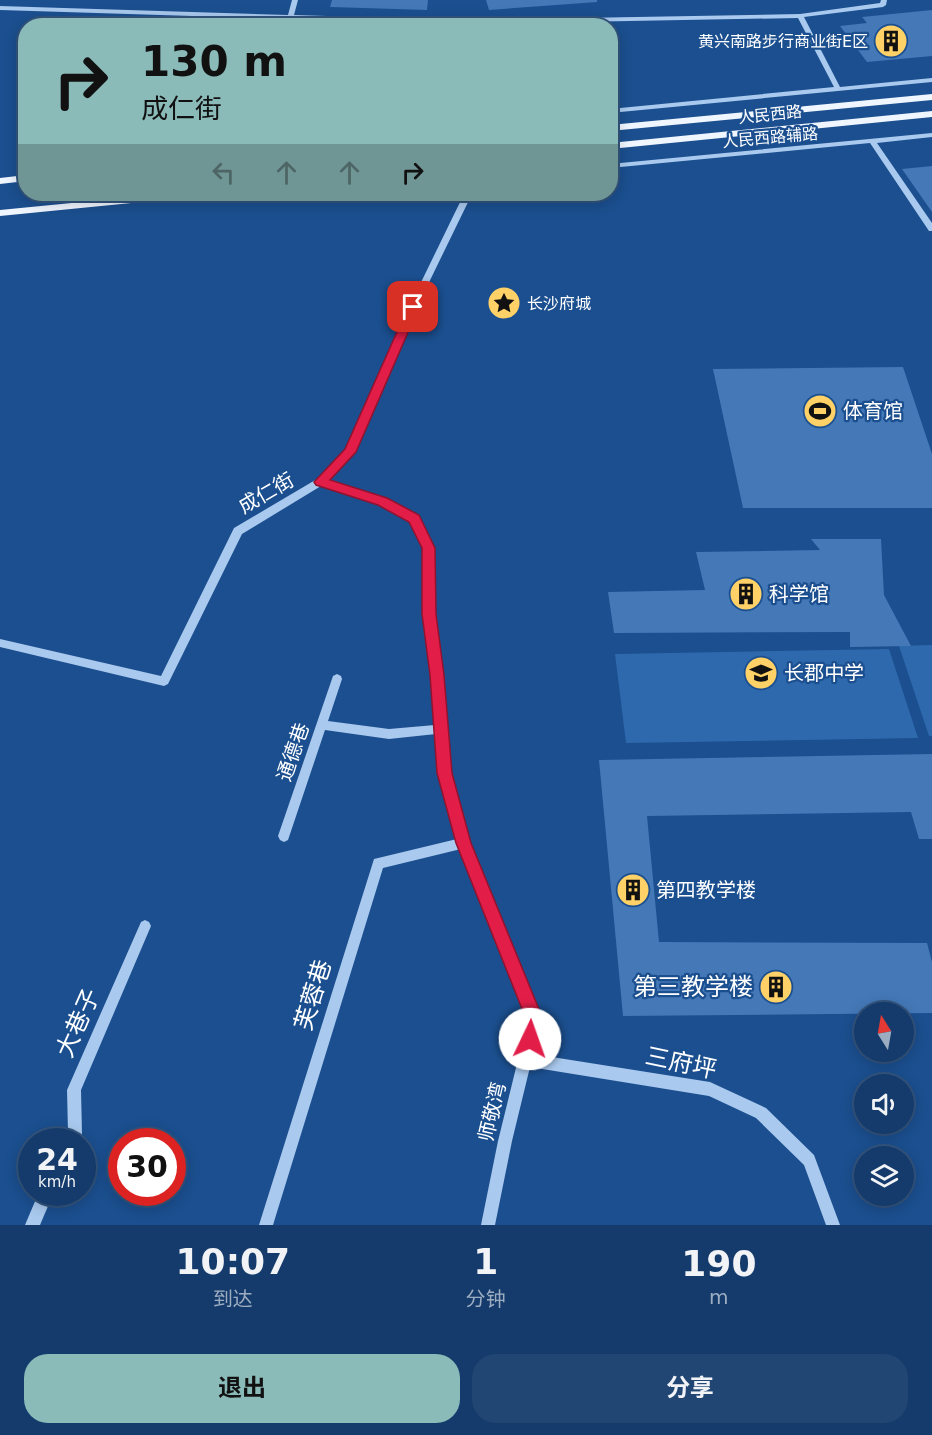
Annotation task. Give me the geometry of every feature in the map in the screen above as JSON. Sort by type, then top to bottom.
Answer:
[{"type":"main road","name":"人民西路","points":[[618,127],[932,97]]},
{"type":"main road","name":"人民西路","points":[[618,145],[932,114]]},
{"type":"main road","points":[[0,181],[18,179]]},
{"type":"main road","points":[[0,213],[121,201]]},
{"type":"street","points":[[290,18],[295,0]]},
{"type":"street","points":[[618,20],[800,16],[883,5],[884,0]]},
{"type":"street","points":[[0,8],[264,18]]},
{"type":"street","points":[[800,16],[838,89]]},
{"type":"street","points":[[618,110],[932,80]]},
{"type":"street","name":"人民西路辅路","points":[[618,165],[932,135]]},
{"type":"street","points":[[872,141],[932,229]]},
{"type":"street","name":"成仁街","points":[[0,643],[164,681],[238,531],[320,482],[350,452],[413,307],[465,201]]},
{"type":"street","name":"师敬湾","points":[[320,482],[383,501],[414,519],[429,548],[429,614],[445,773],[464,843],[535,1019],[524,1059],[488,1225]]},
{"type":"street","name":"通德巷","points":[[284,836],[337,679]]},
{"type":"street","points":[[322,725],[389,734],[441,729]]},
{"type":"street","name":"芙蓉巷","points":[[266,1225],[378,863],[464,843]]},
{"type":"street","name":"大巷子","points":[[75,1128],[74,1090],[145,926]]},
{"type":"street","name":"三府坪","points":[[524,1059],[710,1089],[761,1113],[809,1160],[833,1225]]},
{"type":"street","points":[[32,1225],[41,1206]]},
{"type":"shaded area","points":[[932,645],[932,736],[929,736],[899,646]]},
{"type":"shaded area","points":[[889,649],[918,738],[626,743],[615,654]]},
{"type":"building","points":[[332,0],[428,0],[427,10],[330,7]]},
{"type":"building","points":[[486,0],[597,0],[597,2],[489,10]]},
{"type":"building","name":"黄兴南路步行商业街E区","points":[[932,10],[932,56],[867,62],[840,26],[867,23],[862,17]]},
{"type":"building","points":[[932,166],[932,212],[902,169]]},
{"type":"building","name":"体育馆","points":[[903,367],[932,454],[932,508],[743,508],[713,369]]},
{"type":"building","name":"科学馆","points":[[811,539],[881,539],[884,595],[911,646],[850,647],[850,632],[614,633],[608,592],[705,590],[696,552],[820,550]]},
{"type":"building","points":[[932,754],[932,839],[919,839],[911,812],[647,816],[659,942],[927,943],[932,962],[932,1013],[914,1013],[914,1002],[854,1002],[854,1014],[623,1016],[599,760]]},
{"type":"place","name":"黄兴南路步行商业街E区","points":[[891,41]]},
{"type":"place","name":"长沙府城","points":[[504,303]]},
{"type":"place","name":"体育馆","points":[[820,411]]},
{"type":"place","name":"科学馆","points":[[746,594]]},
{"type":"place","name":"长郡中学","points":[[761,673]]},
{"type":"place","name":"第四教学楼","points":[[633,890]]},
{"type":"place","name":"第三教学楼","points":[[776,987]]},
{"type":"route","points":[[413,307],[350,452],[320,482],[383,501],[414,519],[429,548],[429,614],[437,675],[445,773],[464,843],[535,1019],[530,1039]]}]
